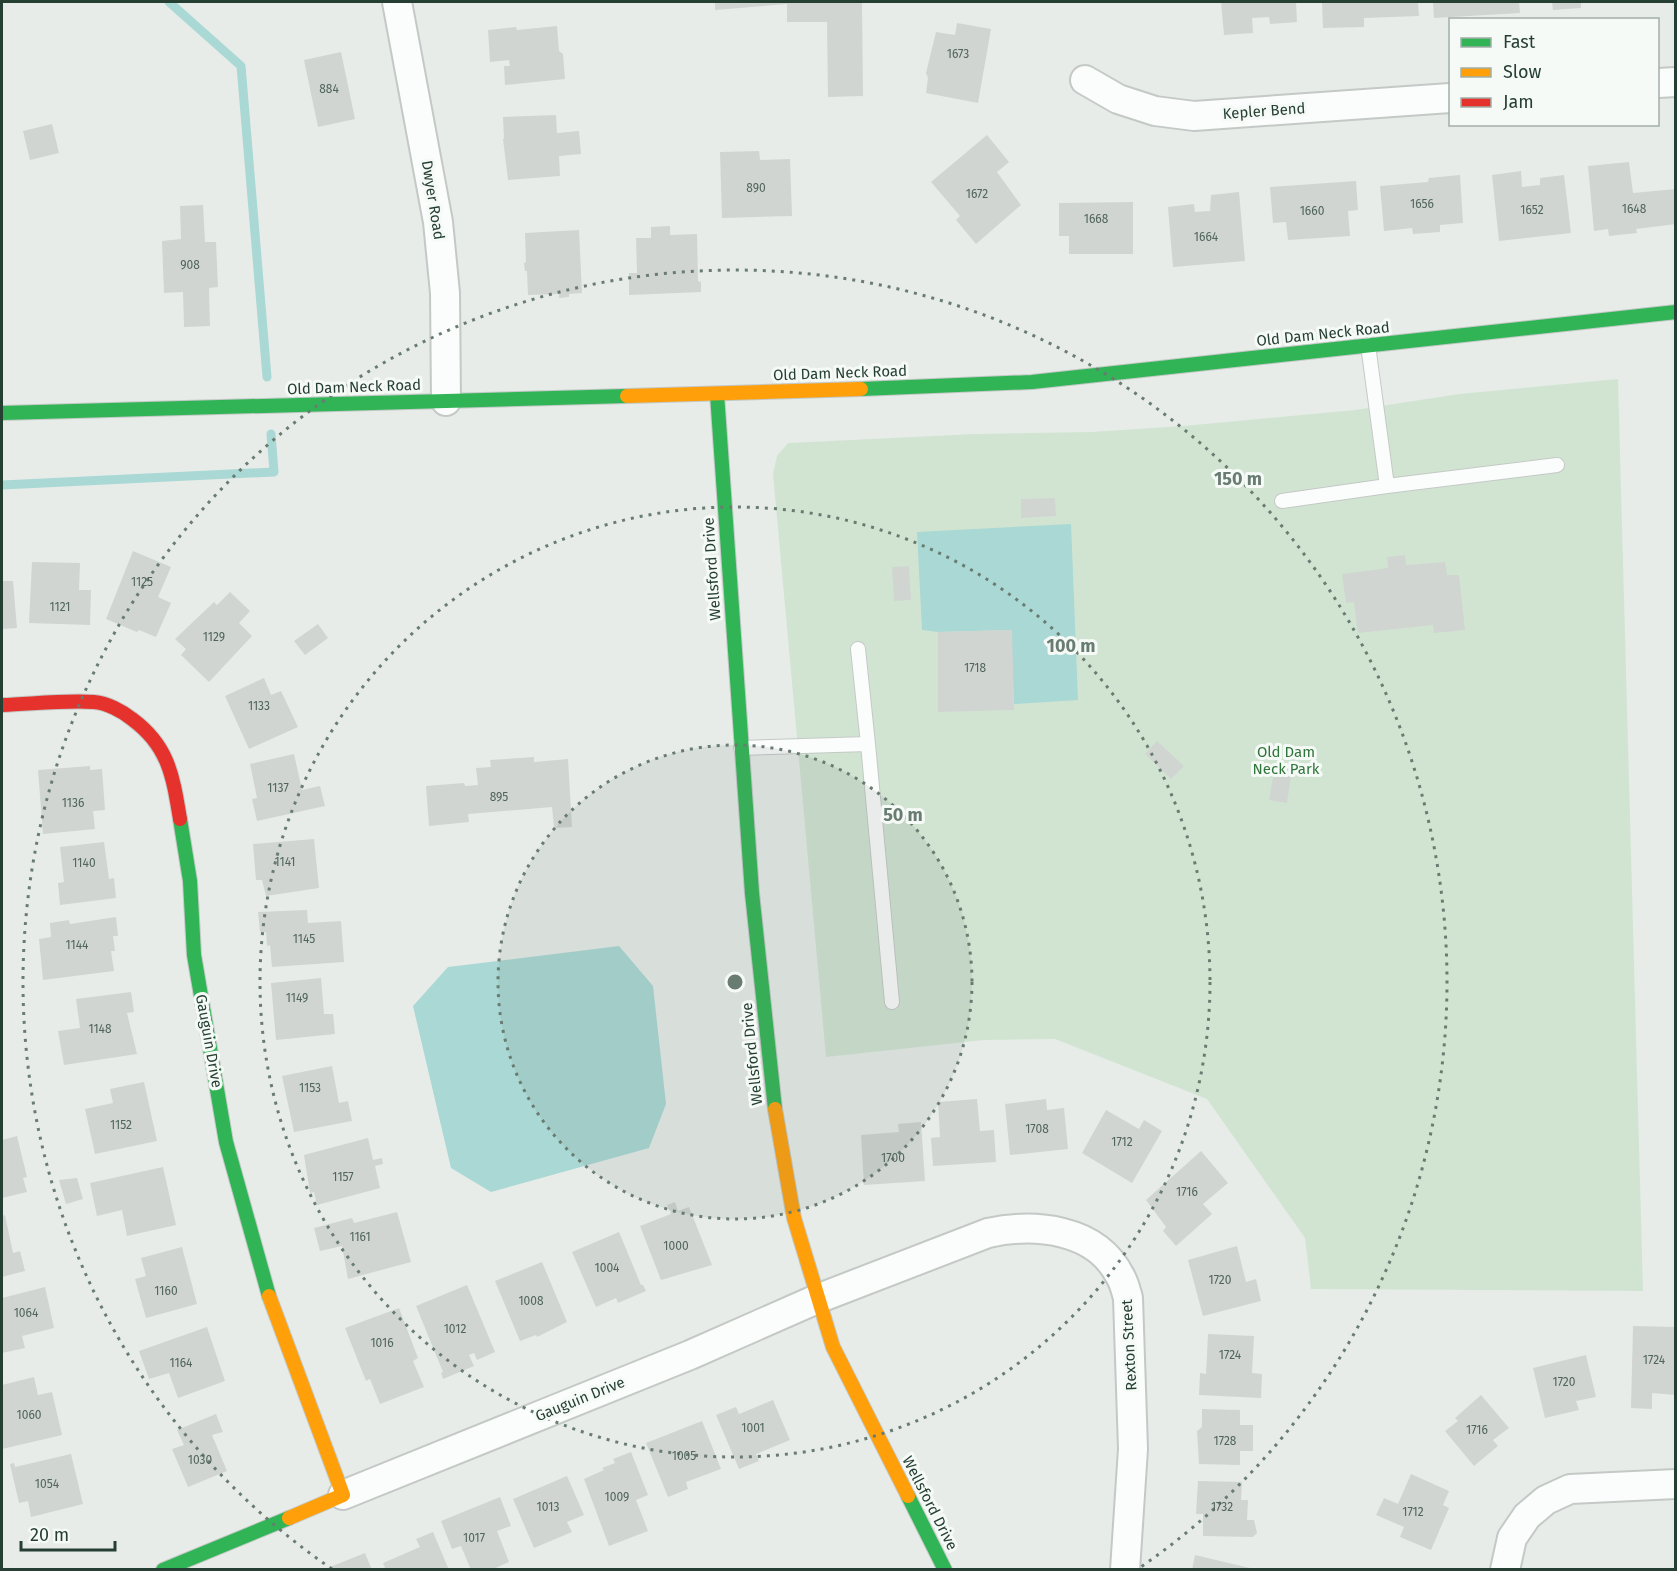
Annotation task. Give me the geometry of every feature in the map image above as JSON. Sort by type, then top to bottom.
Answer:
[{"type":"street","name":"Dwyer Road","points":[[397,2],[438,222],[445,293],[446,401]]},
{"type":"street","name":"Kepler Bend","points":[[1085,80],[1118,99],[1155,111],[1194,116],[1449,98]]},
{"type":"street","points":[[1659,83],[1676,82]]},
{"type":"street","name":"Old Dam Neck Road","points":[[2,413],[717,394],[1032,382],[1676,312]]},
{"type":"street","name":"Wellsford Drive","points":[[717,394],[752,893],[777,1129],[794,1218],[833,1347],[945,1569]]},
{"type":"street","name":"Gauguin Drive","points":[[2,705],[97,702],[123,712],[146,729],[163,751],[173,778],[189,881],[194,955],[226,1142],[273,1311],[343,1495]]},
{"type":"street","name":"Rexton Street","points":[[817,1299],[988,1233],[1012,1228],[1042,1228],[1072,1235],[1101,1252],[1120,1275],[1128,1298],[1133,1449],[1125,1569]]},
{"type":"street","name":"Gauguin Drive","points":[[163,1569],[690,1354],[817,1299]]},
{"type":"street","points":[[1505,1569],[1512,1538],[1527,1516],[1546,1500],[1570,1489],[1676,1484]]},
{"type":"lane","points":[[1368,345],[1387,486]]},
{"type":"lane","points":[[1282,501],[1557,465]]},
{"type":"lane","points":[[858,649],[892,1002]]},
{"type":"lane","points":[[741,748],[868,744]]},
{"type":"green space","name":"Old Dam Neck Park","points":[[1618,379],[1643,1291],[1311,1289],[1305,1238],[1207,1099],[1055,1039],[984,1040],[826,1057],[773,474],[777,456],[788,443],[975,434],[1091,432],[1183,426],[1355,410],[1459,394]]},
{"type":"water","points":[[1071,524],[1078,700],[1014,704],[1011,630],[938,632],[922,630],[917,532]]},
{"type":"water","points":[[619,946],[653,986],[666,1104],[649,1148],[491,1192],[451,1168],[413,1006],[448,967]]},
{"type":"building","points":[[715,2],[862,2],[863,96],[828,97],[827,22],[787,22],[787,4],[715,10]]},
{"type":"building","points":[[1221,2],[1296,2],[1297,22],[1270,24],[1269,17],[1252,18],[1253,33],[1224,35]]},
{"type":"building","points":[[1322,2],[1418,2],[1419,16],[1364,18],[1364,27],[1323,28]]},
{"type":"building","points":[[1433,2],[1519,2],[1520,13],[1434,18]]},
{"type":"building","points":[[1552,2],[1581,2],[1581,8],[1553,10]]},
{"type":"building","points":[[957,23],[991,29],[978,103],[926,93],[928,78],[926,73],[936,32],[955,35]]},
{"type":"building","points":[[557,26],[565,79],[505,85],[504,66],[510,66],[509,60],[490,62],[488,30]]},
{"type":"building","points":[[341,52],[355,119],[318,127],[304,60]]},
{"type":"building","points":[[556,115],[557,133],[579,131],[581,154],[559,156],[560,176],[508,180],[503,117]]},
{"type":"building","points":[[52,124],[59,153],[30,160],[23,131]]},
{"type":"building","points":[[987,135],[1009,162],[997,172],[1021,205],[976,244],[956,220],[960,216],[931,182]]},
{"type":"building","points":[[759,151],[760,160],[790,159],[792,216],[722,218],[720,152]]},
{"type":"building","points":[[1629,162],[1633,193],[1676,189],[1676,224],[1636,229],[1637,233],[1609,236],[1608,229],[1594,231],[1588,166]]},
{"type":"building","points":[[1521,171],[1522,187],[1540,185],[1540,178],[1564,175],[1571,233],[1499,241],[1492,175]]},
{"type":"building","points":[[1460,175],[1463,223],[1440,225],[1440,232],[1413,234],[1412,228],[1384,231],[1380,186],[1428,182],[1429,178]]},
{"type":"building","points":[[1356,181],[1358,210],[1348,211],[1350,236],[1288,240],[1286,222],[1273,223],[1270,187]]},
{"type":"building","points":[[1239,192],[1245,261],[1173,267],[1168,207],[1194,204],[1195,212],[1210,211],[1211,195]]},
{"type":"building","points":[[1133,202],[1133,254],[1069,254],[1069,236],[1059,236],[1059,203]]},
{"type":"building","points":[[203,205],[205,242],[216,242],[218,287],[209,288],[210,326],[184,327],[183,292],[164,293],[162,241],[181,239],[180,206]]},
{"type":"building","points":[[670,226],[670,235],[697,234],[698,281],[701,282],[701,292],[629,295],[629,273],[637,273],[636,238],[651,238],[651,227]]},
{"type":"building","points":[[579,230],[582,293],[559,298],[559,294],[528,295],[527,271],[525,271],[524,263],[526,262],[525,233]]},
{"type":"building","points":[[1055,498],[1056,516],[1021,518],[1021,499]]},
{"type":"building","points":[[133,551],[171,567],[158,597],[171,603],[156,637],[106,619]]},
{"type":"building","points":[[1405,555],[1406,565],[1445,562],[1447,575],[1459,575],[1465,630],[1434,633],[1433,625],[1358,633],[1354,602],[1346,603],[1342,574],[1388,568],[1387,557]]},
{"type":"building","points":[[32,562],[80,563],[79,590],[91,590],[90,625],[29,623]]},
{"type":"building","points":[[909,566],[911,600],[894,601],[892,567]]},
{"type":"building","points":[[2,581],[13,581],[17,628],[2,629]]},
{"type":"building","points":[[230,592],[250,611],[239,623],[252,636],[209,682],[181,655],[186,649],[175,639],[214,602],[217,605]]},
{"type":"building","points":[[318,624],[328,638],[305,655],[294,641]]},
{"type":"building","points":[[1012,630],[1014,710],[938,712],[938,632]]},
{"type":"building","points":[[264,678],[271,695],[281,691],[298,727],[249,749],[225,696]]},
{"type":"building","points":[[1157,741],[1184,766],[1171,779],[1145,754]]},
{"type":"building","points":[[294,754],[302,790],[320,786],[325,806],[257,821],[252,799],[257,798],[250,764]]},
{"type":"building","points":[[534,757],[534,762],[568,759],[572,827],[554,828],[552,807],[468,814],[469,822],[429,826],[426,786],[464,783],[465,786],[478,785],[476,768],[491,767],[490,760]]},
{"type":"building","points":[[90,766],[90,770],[102,769],[105,810],[93,811],[95,829],[43,834],[38,770]]},
{"type":"building","points":[[1275,766],[1292,769],[1287,803],[1269,800]]},
{"type":"building","points":[[314,839],[319,888],[266,896],[262,880],[256,880],[253,844]]},
{"type":"building","points":[[104,842],[109,879],[114,878],[116,898],[60,905],[58,883],[64,882],[60,847]]},
{"type":"building","points":[[307,910],[308,923],[341,921],[344,962],[272,967],[270,945],[267,946],[266,932],[260,932],[258,912]]},
{"type":"building","points":[[116,917],[118,936],[113,936],[115,951],[111,951],[114,971],[43,980],[39,939],[51,937],[50,923],[69,920],[70,924]]},
{"type":"building","points":[[321,978],[324,1014],[333,1014],[335,1034],[276,1040],[271,983]]},
{"type":"building","points":[[131,992],[134,1012],[127,1013],[137,1054],[64,1065],[58,1031],[80,1028],[76,999]]},
{"type":"building","points":[[332,1066],[339,1103],[348,1101],[352,1121],[294,1132],[282,1076]]},
{"type":"building","points":[[144,1082],[157,1141],[95,1154],[85,1109],[113,1103],[110,1089]]},
{"type":"building","points":[[977,1099],[980,1131],[994,1130],[996,1162],[933,1166],[931,1138],[940,1137],[938,1102]]},
{"type":"building","points":[[1046,1099],[1047,1110],[1064,1108],[1068,1149],[1010,1155],[1005,1104]]},
{"type":"building","points":[[1106,1110],[1139,1129],[1144,1120],[1162,1131],[1132,1183],[1082,1153]]},
{"type":"building","points":[[921,1122],[925,1181],[864,1185],[861,1135],[899,1132],[898,1124]]},
{"type":"building","points":[[17,1136],[27,1177],[23,1178],[27,1192],[2,1198],[2,1140]]},
{"type":"building","points":[[368,1138],[373,1160],[382,1158],[383,1164],[375,1166],[380,1188],[317,1205],[314,1192],[310,1193],[304,1155]]},
{"type":"building","points":[[1201,1151],[1228,1183],[1203,1204],[1212,1214],[1176,1246],[1163,1231],[1166,1227],[1146,1200]]},
{"type":"building","points":[[163,1167],[176,1225],[127,1236],[122,1210],[97,1216],[90,1183]]},
{"type":"building","points":[[77,1178],[83,1199],[66,1204],[59,1180]]},
{"type":"building","points":[[675,1202],[678,1211],[689,1207],[712,1265],[661,1280],[640,1226],[671,1214],[667,1205]]},
{"type":"building","points":[[397,1212],[411,1262],[348,1279],[342,1246],[320,1251],[314,1228],[352,1218],[354,1223]]},
{"type":"building","points":[[5,1215],[13,1253],[20,1251],[25,1271],[2,1277],[2,1216]]},
{"type":"building","points":[[619,1232],[641,1285],[646,1291],[618,1303],[616,1298],[596,1307],[572,1252]]},
{"type":"building","points":[[1237,1246],[1246,1282],[1256,1279],[1261,1301],[1203,1316],[1188,1260]]},
{"type":"building","points":[[182,1247],[197,1304],[146,1318],[135,1279],[146,1276],[141,1258]]},
{"type":"building","points":[[542,1262],[567,1322],[537,1337],[536,1335],[520,1341],[495,1281]]},
{"type":"building","points":[[467,1285],[495,1352],[477,1360],[474,1353],[469,1355],[474,1366],[443,1379],[441,1373],[443,1372],[416,1306]]},
{"type":"building","points":[[45,1287],[54,1328],[22,1336],[25,1348],[2,1353],[2,1298]]},
{"type":"building","points":[[399,1308],[418,1358],[413,1361],[424,1387],[380,1404],[370,1379],[366,1381],[345,1328]]},
{"type":"building","points":[[1633,1326],[1676,1327],[1676,1395],[1652,1393],[1652,1409],[1631,1408]]},
{"type":"building","points":[[207,1327],[225,1381],[178,1398],[169,1373],[149,1379],[139,1351]]},
{"type":"building","points":[[1208,1334],[1254,1336],[1252,1373],[1262,1374],[1261,1398],[1199,1395],[1200,1373],[1206,1374]]},
{"type":"building","points":[[1586,1355],[1596,1397],[1576,1401],[1579,1410],[1545,1418],[1533,1368]]},
{"type":"building","points":[[34,1377],[38,1395],[52,1392],[62,1435],[2,1449],[2,1385]]},
{"type":"building","points":[[1481,1395],[1509,1428],[1493,1440],[1498,1446],[1474,1466],[1445,1431],[1458,1421],[1455,1418]]},
{"type":"building","points":[[773,1400],[790,1440],[756,1454],[759,1461],[739,1469],[716,1415],[736,1407],[739,1414]]},
{"type":"building","points":[[1202,1409],[1240,1410],[1240,1425],[1253,1425],[1253,1451],[1240,1451],[1240,1465],[1199,1464],[1197,1431],[1202,1427]]},
{"type":"building","points":[[216,1414],[223,1432],[212,1435],[227,1471],[188,1487],[172,1449],[184,1445],[177,1430]]},
{"type":"building","points":[[702,1421],[721,1469],[686,1482],[688,1489],[668,1497],[646,1443]]},
{"type":"building","points":[[631,1452],[648,1495],[636,1500],[648,1531],[609,1546],[584,1479],[615,1463],[613,1459]]},
{"type":"building","points":[[71,1454],[83,1504],[31,1517],[28,1501],[19,1503],[10,1464],[14,1463],[15,1467]]},
{"type":"building","points":[[1411,1474],[1449,1491],[1443,1505],[1449,1508],[1431,1550],[1400,1537],[1404,1527],[1376,1515],[1384,1498],[1398,1504]]},
{"type":"building","points":[[567,1476],[584,1515],[567,1522],[572,1532],[534,1548],[513,1499]]},
{"type":"building","points":[[1198,1481],[1242,1482],[1241,1500],[1248,1500],[1247,1520],[1254,1520],[1257,1533],[1253,1537],[1203,1536],[1203,1514],[1196,1514]]},
{"type":"building","points":[[500,1497],[511,1526],[497,1531],[509,1562],[491,1570],[471,1570],[461,1546],[452,1549],[441,1521]]},
{"type":"building","points":[[433,1532],[449,1570],[386,1570],[383,1563],[420,1547],[416,1539]]},
{"type":"building","points":[[365,1553],[372,1570],[325,1570],[325,1569]]},
{"type":"building","points":[[1195,1555],[1254,1569],[1192,1570]]},
{"type":"waterway","points":[[169,2],[241,66],[267,377]]},
{"type":"waterway","points":[[2,485],[274,472],[271,434]]},
{"type":"traffic: fast","points":[[861,389],[1032,382],[1676,312]]},
{"type":"traffic: fast","points":[[717,394],[752,893],[775,1109]]},
{"type":"traffic: fast","points":[[2,413],[627,396]]},
{"type":"traffic: fast","points":[[180,819],[190,881],[194,955],[226,1142],[269,1296]]},
{"type":"traffic: fast","points":[[908,1496],[945,1570]]},
{"type":"traffic: fast","points":[[163,1570],[289,1518]]},
{"type":"traffic: slow","points":[[627,396],[861,389]]},
{"type":"traffic: slow","points":[[775,1109],[794,1218],[833,1347],[908,1496]]},
{"type":"traffic: slow","points":[[269,1296],[343,1495],[289,1518]]},
{"type":"traffic: jam","points":[[2,705],[94,702],[124,713],[144,729],[162,751],[175,789],[180,819]]}]
